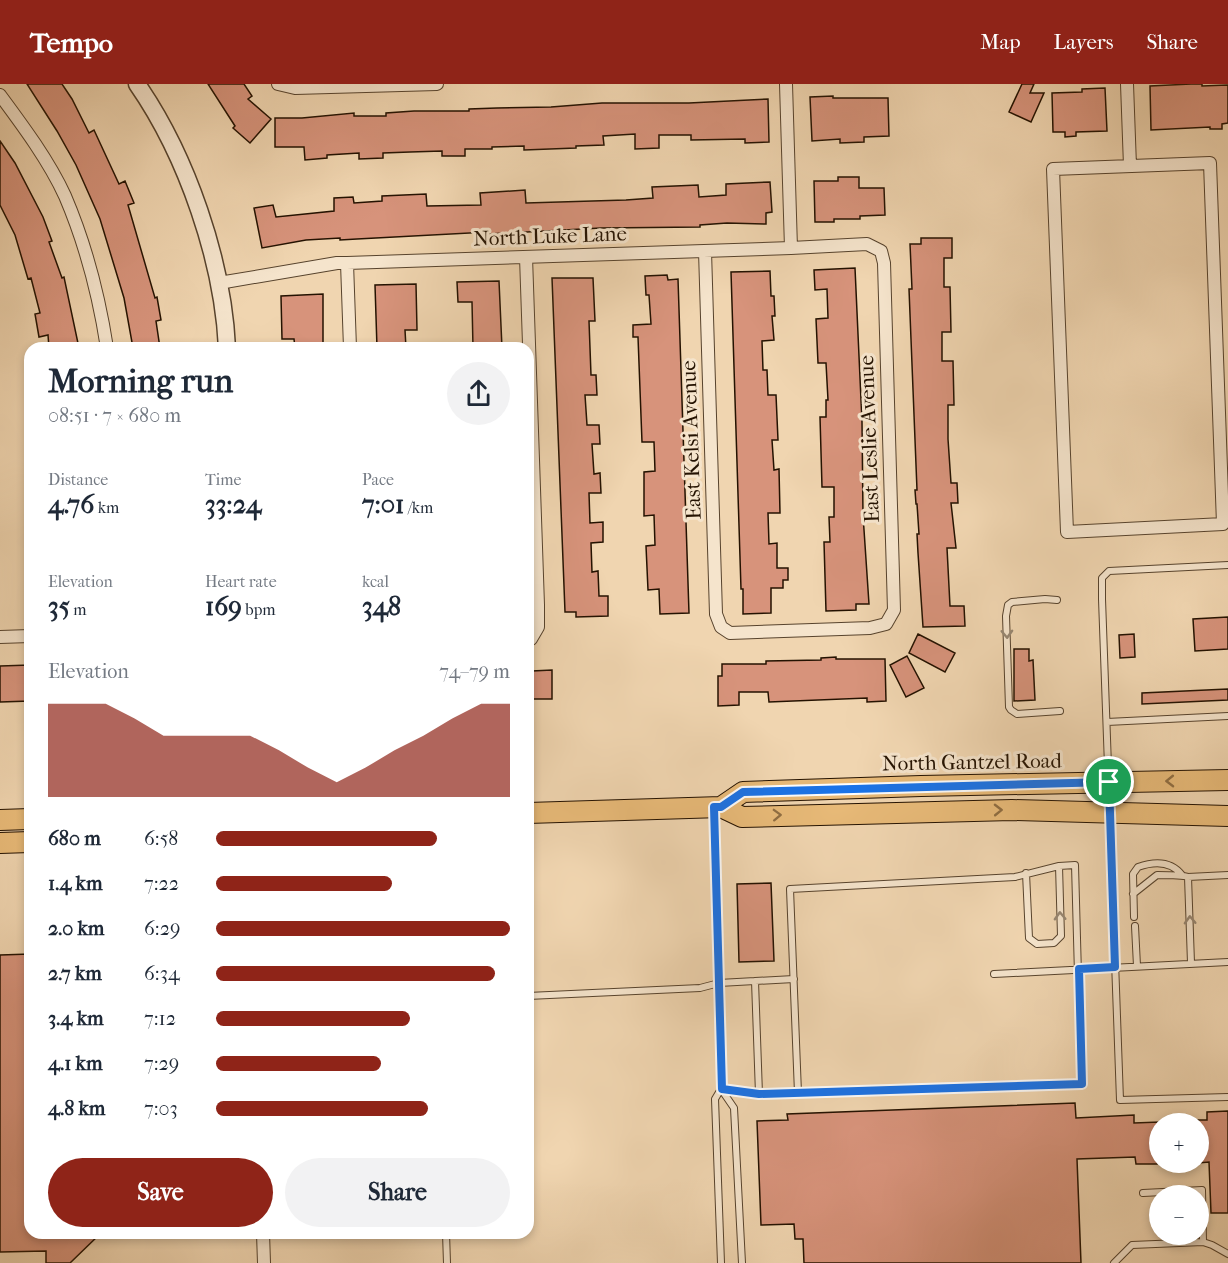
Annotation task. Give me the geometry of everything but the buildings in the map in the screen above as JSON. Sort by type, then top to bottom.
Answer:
[{"type":"main road","name":"North Gantzel Road","points":[[717,807],[743,792],[1228,780]]},
{"type":"main road","name":"North Gantzel Road","points":[[534,813],[717,807],[742,817],[1012,810],[1228,816]]},
{"type":"main road","points":[[0,820],[24,819]]},
{"type":"main road","points":[[0,843],[24,842]]},
{"type":"street","points":[[137,84],[177,156],[202,218],[219,283],[225,342]]},
{"type":"street","points":[[279,84],[295,87],[437,84]]},
{"type":"street","points":[[786,84],[791,248]]},
{"type":"street","points":[[1127,84],[1130,166]]},
{"type":"street","points":[[0,95],[27,130],[64,195],[90,264],[106,342]]},
{"type":"street","points":[[1210,163],[1223,372],[1223,524],[1067,532],[1053,169],[1130,166],[1210,163]]},
{"type":"street","name":"North Luke Lane","points":[[219,283],[347,263],[791,248],[867,243],[882,251]]},
{"type":"street","name":"East Kelsi Avenue","points":[[705,251],[716,614],[721,627],[730,633],[870,628],[886,624]]},
{"type":"street","name":"East Leslie Avenue","points":[[882,251],[894,610],[886,624]]},
{"type":"street","points":[[526,257],[529,342]]},
{"type":"street","points":[[347,263],[350,342]]},
{"type":"street","points":[[534,504],[538,627],[534,634]]},
{"type":"street","points":[[0,637],[24,636]]},
{"type":"street","points":[[263,1239],[264,1263]]},
{"type":"lane","points":[[1228,565],[1119,569],[1109,571],[1102,578],[1120,1100],[1228,1097]]},
{"type":"lane","points":[[1057,600],[1012,602],[1008,605],[1006,616],[1011,710],[1017,714],[1060,711]]},
{"type":"lane","points":[[1107,722],[1228,716]]},
{"type":"lane","points":[[717,807],[722,1089],[734,1108],[741,1263]]},
{"type":"lane","points":[[1134,917],[1133,874],[1138,867],[1160,862],[1177,868],[1185,876],[1191,963]]},
{"type":"lane","points":[[722,1089],[759,1094],[798,1093],[1082,1084],[1075,865],[1007,877],[790,889],[798,1093]]},
{"type":"lane","points":[[1026,873],[1029,938],[1037,944],[1054,944],[1061,936],[1059,866]]},
{"type":"lane","points":[[1133,894],[1157,875],[1176,877],[1228,875]]},
{"type":"lane","points":[[1135,926],[1137,966]]},
{"type":"lane","points":[[994,974],[1228,962]]},
{"type":"lane","points":[[534,996],[700,988],[719,983],[794,979]]},
{"type":"lane","points":[[755,981],[759,1094]]},
{"type":"lane","points":[[721,1263],[715,1099],[722,1089]]},
{"type":"lane","points":[[1143,1193],[1149,1193]]},
{"type":"lane","points":[[446,1239],[447,1263]]},
{"type":"lane","points":[[1114,1263],[1132,1245],[1149,1244]]},
{"type":"lane","points":[[1209,1244],[1228,1254]]},
{"type":"route","points":[[1109,782],[1115,967],[1079,969],[1082,1084],[759,1094],[722,1089],[714,807],[721,807],[743,792],[1109,782]]}]
